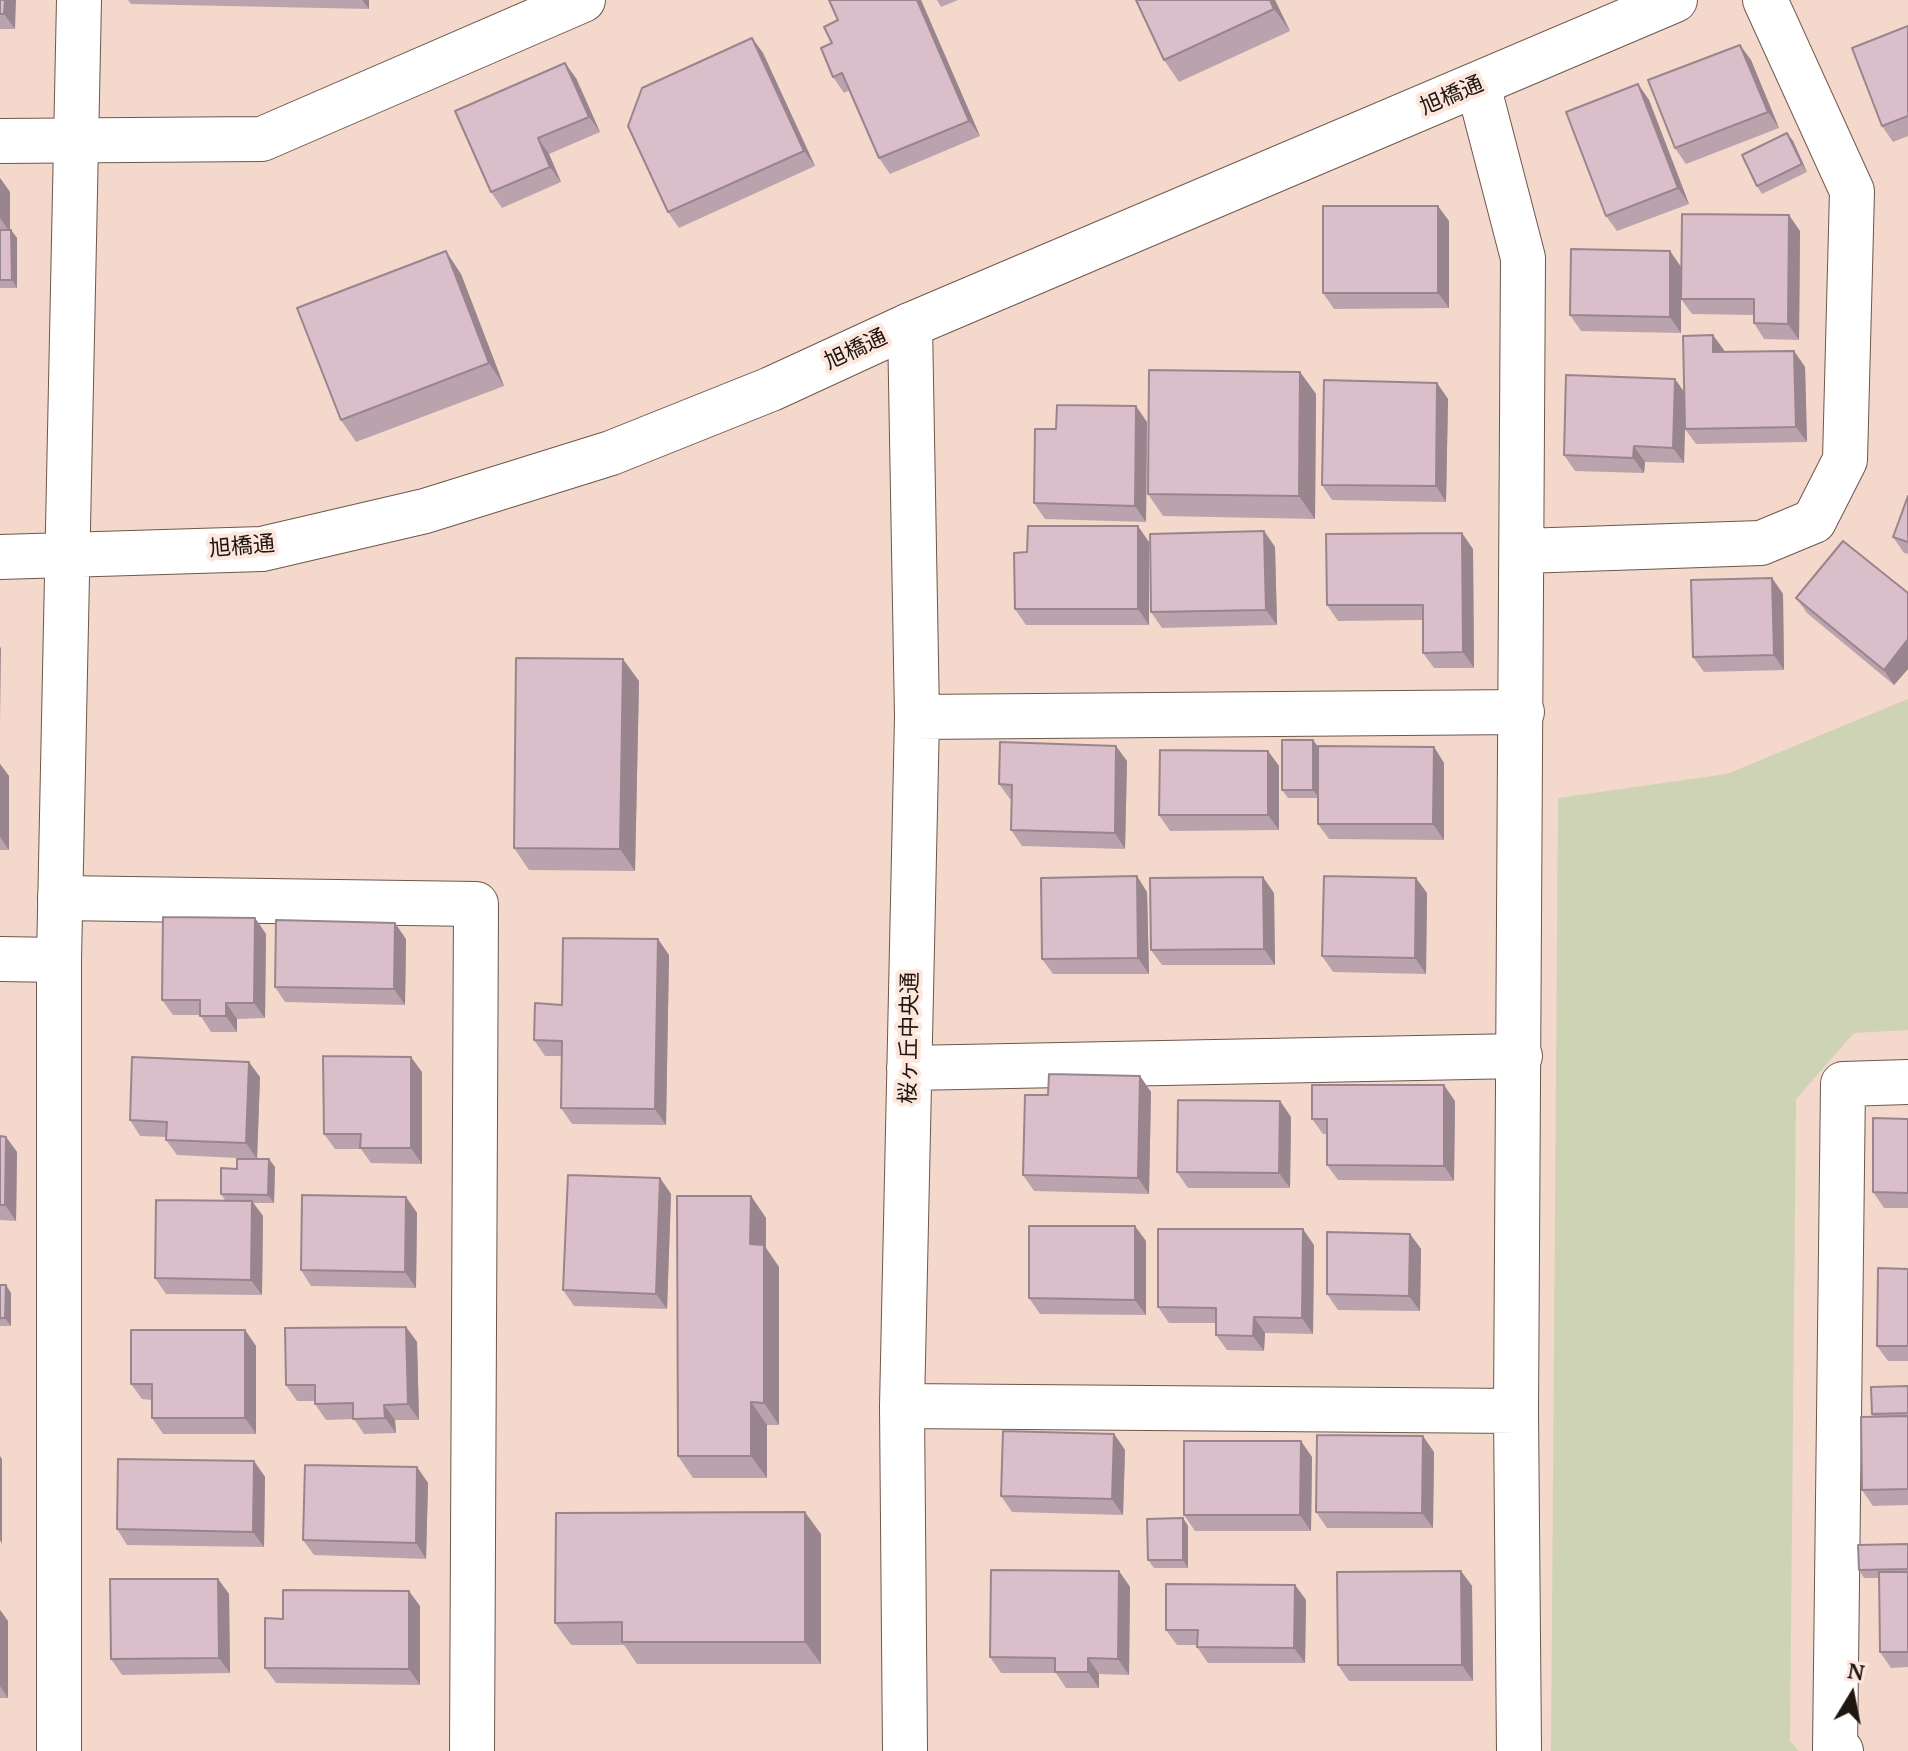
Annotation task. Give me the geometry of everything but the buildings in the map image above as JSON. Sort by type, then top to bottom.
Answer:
[{"type":"street","points":[[59,1751],[59,960],[65,553],[79,0]]},
{"type":"street","points":[[0,141],[262,139],[583,0]]},
{"type":"street","name":"旭橋通","points":[[0,557],[262,549],[425,511],[611,453],[771,389],[910,325],[1675,0]]},
{"type":"street","points":[[1523,551],[1761,543],[1814,521],[1845,460],[1852,191],[1765,0]]},
{"type":"street","points":[[1478,85],[1523,258],[1516,1411],[1519,1751]]},
{"type":"street","name":"桜ヶ丘中央通","points":[[905,1751],[902,1406],[917,717],[910,325]]},
{"type":"street","points":[[917,717],[1522,712]]},
{"type":"street","points":[[60,898],[476,904],[472,1751]]},
{"type":"street","points":[[0,959],[59,960]]},
{"type":"street","points":[[909,1068],[1520,1056]]},
{"type":"street","points":[[1841,1751],[1835,1749],[1843,1084],[1908,1082]]},
{"type":"street","points":[[902,1406],[1516,1411]]},
{"type":"green space","points":[[1908,699],[1908,1030],[1854,1033],[1796,1099],[1790,1741],[1799,1751],[1551,1751],[1558,798],[1727,774]]}]
